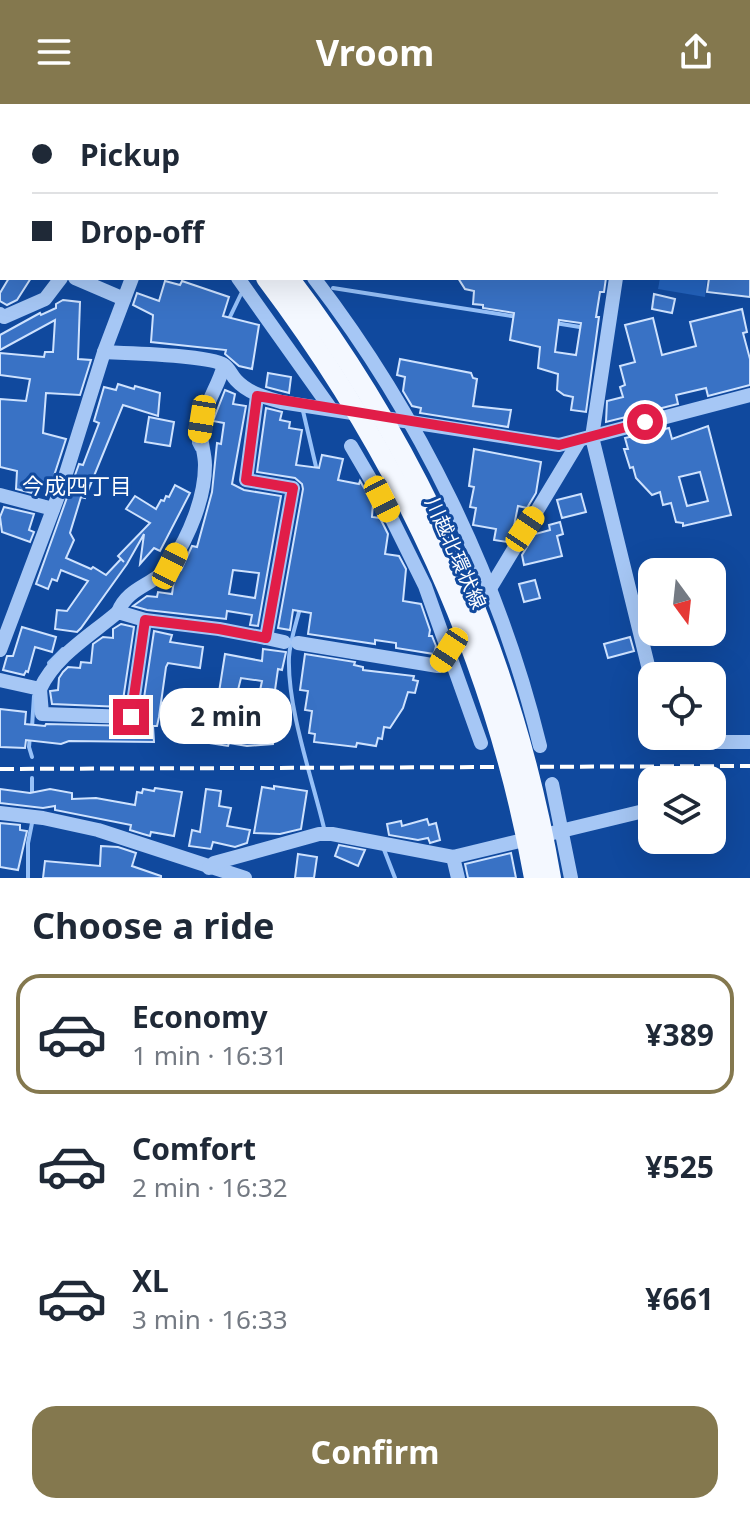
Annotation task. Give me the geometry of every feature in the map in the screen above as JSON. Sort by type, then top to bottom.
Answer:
[{"type":"main road","name":"川越北環状線","points":[[267,280],[307,334],[360,417],[434,556],[493,710],[534,878]]},
{"type":"main road","name":"川越北環状線","points":[[290,280],[338,347],[373,405],[451,548],[514,720],[533,787],[551,878]]},
{"type":"street","points":[[0,314],[4,317],[45,299],[59,280]]},
{"type":"street","points":[[80,280],[124,299]]},
{"type":"street","points":[[0,650],[53,509],[104,352],[131,280]]},
{"type":"street","points":[[239,280],[331,409]]},
{"type":"street","points":[[315,280],[408,421],[446,491],[491,587],[513,650],[540,746]]},
{"type":"street","points":[[118,612],[145,620],[219,629],[438,666],[585,439],[616,280]]},
{"type":"street","points":[[104,352],[171,356],[224,365],[238,382],[257,396],[559,445],[750,395]]},
{"type":"street","points":[[145,620],[131,717],[42,714],[40,689],[49,670],[118,612],[124,598],[170,566],[198,506],[205,463],[200,437],[202,419],[219,384],[224,365]]},
{"type":"street","points":[[257,396],[246,480],[293,488],[266,638]]},
{"type":"street","points":[[585,439],[646,662]]},
{"type":"street","points":[[351,446],[382,499],[425,586],[481,743]]},
{"type":"street","points":[[0,495],[53,509]]},
{"type":"street","points":[[0,680],[40,689]]},
{"type":"street","points":[[726,742],[750,742]]},
{"type":"street","points":[[552,784],[571,878]]},
{"type":"street","points":[[209,868],[214,863],[319,834],[453,857],[638,812]]},
{"type":"street","points":[[0,813],[43,818],[98,830],[245,878]]},
{"type":"street","points":[[453,857],[458,878]]},
{"type":"shaded area","points":[[660,280],[707,280],[705,297],[658,289]]},
{"type":"building","points":[[8,280],[30,280],[17,300],[7,305],[0,301],[0,293]]},
{"type":"building","points":[[459,280],[606,280],[604,292],[600,292],[596,317],[599,317],[586,412],[571,410],[573,397],[557,390],[558,374],[538,368],[540,347],[510,340],[514,313],[473,304],[474,291],[465,289]],"holes":[[[559,320],[581,323],[576,355],[555,352]]]},
{"type":"building","points":[[709,280],[750,280],[750,297],[707,292]]},
{"type":"building","points":[[165,281],[180,285],[182,281],[229,297],[223,316],[259,325],[252,369],[239,366],[225,354],[226,350],[151,342],[153,315],[133,305],[137,293],[159,301]]},
{"type":"building","points":[[654,294],[675,299],[672,313],[652,309]]},
{"type":"building","points":[[63,300],[80,302],[78,359],[91,360],[80,395],[46,393],[43,433],[66,439],[50,488],[34,483],[32,493],[16,489],[17,471],[0,467],[0,399],[26,401],[30,379],[0,375],[0,353],[44,357],[45,352],[53,352],[55,320],[0,350],[0,335],[40,313],[56,308],[56,304]]},
{"type":"building","points":[[742,309],[747,332],[743,333],[750,359],[750,385],[708,396],[706,388],[676,395],[678,404],[606,422],[607,401],[623,397],[620,387],[625,385],[620,366],[635,362],[625,325],[653,318],[662,355],[696,346],[690,322]]},
{"type":"building","points":[[400,359],[471,373],[477,379],[473,406],[511,410],[508,427],[420,413],[421,408],[412,406],[403,391],[405,377],[397,375]]},
{"type":"building","points":[[268,373],[291,377],[289,393],[266,387]]},
{"type":"building","points":[[118,384],[160,393],[158,416],[123,405],[85,498],[81,497],[70,533],[74,540],[66,558],[106,575],[121,559],[118,556],[150,523],[126,509],[135,496],[156,509],[161,500],[169,497],[175,485],[190,493],[160,551],[154,548],[140,564],[144,534],[127,564],[81,628],[77,632],[55,629],[57,610],[67,611],[88,581],[61,570],[57,581],[52,579],[48,589],[36,584],[79,464],[83,465],[99,423],[94,421],[104,387],[116,390]]},
{"type":"building","points":[[225,390],[235,394],[233,404],[246,406],[232,484],[244,490],[281,496],[258,626],[250,625],[252,615],[227,611],[226,619],[133,606],[147,596],[157,597],[158,592],[172,594],[175,574],[181,570],[192,546],[197,547],[212,492],[217,443],[221,444],[224,423],[213,421]],"holes":[[[233,570],[259,573],[255,598],[229,594]]]},
{"type":"building","points":[[266,408],[282,412],[280,420],[290,422],[289,428],[302,430],[296,465],[319,468],[322,455],[343,459],[338,480],[359,484],[360,481],[373,503],[372,517],[380,518],[388,534],[385,554],[399,556],[406,569],[403,601],[421,604],[430,630],[429,636],[432,636],[436,646],[434,654],[396,648],[396,643],[375,640],[375,644],[308,634],[311,613],[293,610],[290,630],[278,628],[303,489],[295,478],[257,472]]},
{"type":"building","points":[[149,417],[174,422],[170,446],[145,442]]},
{"type":"building","points":[[708,426],[731,515],[683,526],[683,523],[676,522],[671,503],[663,505],[660,492],[652,495],[636,478],[624,449],[628,449],[625,438],[669,428],[672,439]],"holes":[[[700,472],[708,501],[687,506],[679,477]]]},
{"type":"building","points":[[474,449],[541,462],[536,493],[527,508],[518,506],[513,531],[507,542],[494,540],[496,529],[473,525],[476,508],[470,507],[474,487],[469,486]]},
{"type":"building","points":[[581,494],[586,512],[562,518],[557,500]]},
{"type":"building","points":[[4,507],[34,514],[29,530],[34,532],[30,542],[2,532],[0,517]]},
{"type":"building","points":[[560,522],[563,534],[557,536],[562,556],[524,565],[522,555],[535,534],[550,530],[549,525]]},
{"type":"building","points":[[535,580],[540,598],[524,602],[519,584]]},
{"type":"building","points":[[121,624],[134,627],[122,707],[52,704],[50,691],[58,690],[63,672],[68,667],[80,668],[81,662],[91,663],[93,644],[103,637],[113,638],[113,629]]},
{"type":"building","points":[[22,627],[56,637],[52,652],[35,647],[28,672],[24,675],[3,670],[7,656],[13,656]]},
{"type":"building","points":[[154,631],[172,635],[170,642],[203,647],[200,668],[168,663],[157,726],[153,726],[154,742],[69,741],[61,744],[26,740],[25,748],[0,747],[0,709],[26,712],[25,724],[136,726],[141,718]]},
{"type":"building","points":[[630,637],[634,651],[608,658],[604,644]]},
{"type":"building","points":[[263,649],[286,652],[282,670],[278,669],[275,690],[278,691],[273,744],[247,746],[229,743],[228,746],[202,742],[204,728],[213,729],[215,713],[234,716],[233,721],[258,726],[263,701],[258,700],[262,681],[241,678],[237,694],[219,692],[225,654],[262,661]]},
{"type":"building","points":[[305,654],[355,662],[354,665],[363,667],[363,670],[414,676],[413,680],[418,681],[415,693],[408,692],[403,708],[390,728],[384,727],[382,739],[378,738],[376,746],[314,742],[315,734],[309,733],[312,711],[305,710],[308,691],[300,690]]},
{"type":"building","points":[[274,786],[307,791],[301,829],[280,834],[254,833],[262,787],[274,789]]},
{"type":"building","points":[[155,788],[182,792],[174,836],[151,832],[150,836],[130,830],[131,825],[55,810],[55,806],[43,808],[0,803],[0,789],[30,793],[50,789],[72,793],[72,799],[96,798],[135,805],[137,792],[142,793],[143,789],[154,791]]},
{"type":"building","points":[[206,789],[221,791],[219,806],[231,808],[227,826],[250,830],[247,843],[235,847],[213,842],[211,849],[189,846],[192,830],[200,832]]},
{"type":"building","points":[[427,819],[429,825],[436,823],[440,840],[430,843],[428,838],[418,840],[389,835],[387,824],[401,821],[402,826]]},
{"type":"building","points":[[0,823],[20,825],[20,830],[27,831],[18,870],[0,867]]},
{"type":"building","points":[[339,845],[365,850],[358,866],[335,856]]},
{"type":"building","points":[[101,846],[136,853],[132,866],[161,878],[43,878],[45,861],[100,866]]},
{"type":"building","points":[[511,853],[516,878],[468,878],[465,864]]},
{"type":"building","points":[[298,854],[317,857],[314,878],[295,878]]},
{"type":"waterway","points":[[333,288],[518,317]]},
{"type":"waterway","points":[[228,321],[241,294]]},
{"type":"waterway","points":[[555,323],[586,328]]},
{"type":"waterway","points":[[303,411],[317,471]]},
{"type":"waterway","points":[[194,431],[197,449]]},
{"type":"waterway","points":[[300,608],[290,651],[289,677],[301,742],[324,828]]},
{"type":"waterway","points":[[49,663],[63,649]]},
{"type":"waterway","points":[[32,727],[34,696]]},
{"type":"waterway","points":[[30,735],[32,757]]},
{"type":"waterway","points":[[32,778],[32,795]]},
{"type":"waterway","points":[[28,878],[28,843],[32,823]]},
{"type":"waterway","points":[[383,847],[395,878]]},
{"type":"railway","points":[[0,769],[750,766]]},
{"type":"district","name":"今成四丁目","points":[[77,485]]},
{"type":"route","points":[[131,717],[145,620],[266,638],[293,488],[246,480],[257,396],[559,445],[645,422]]}]
